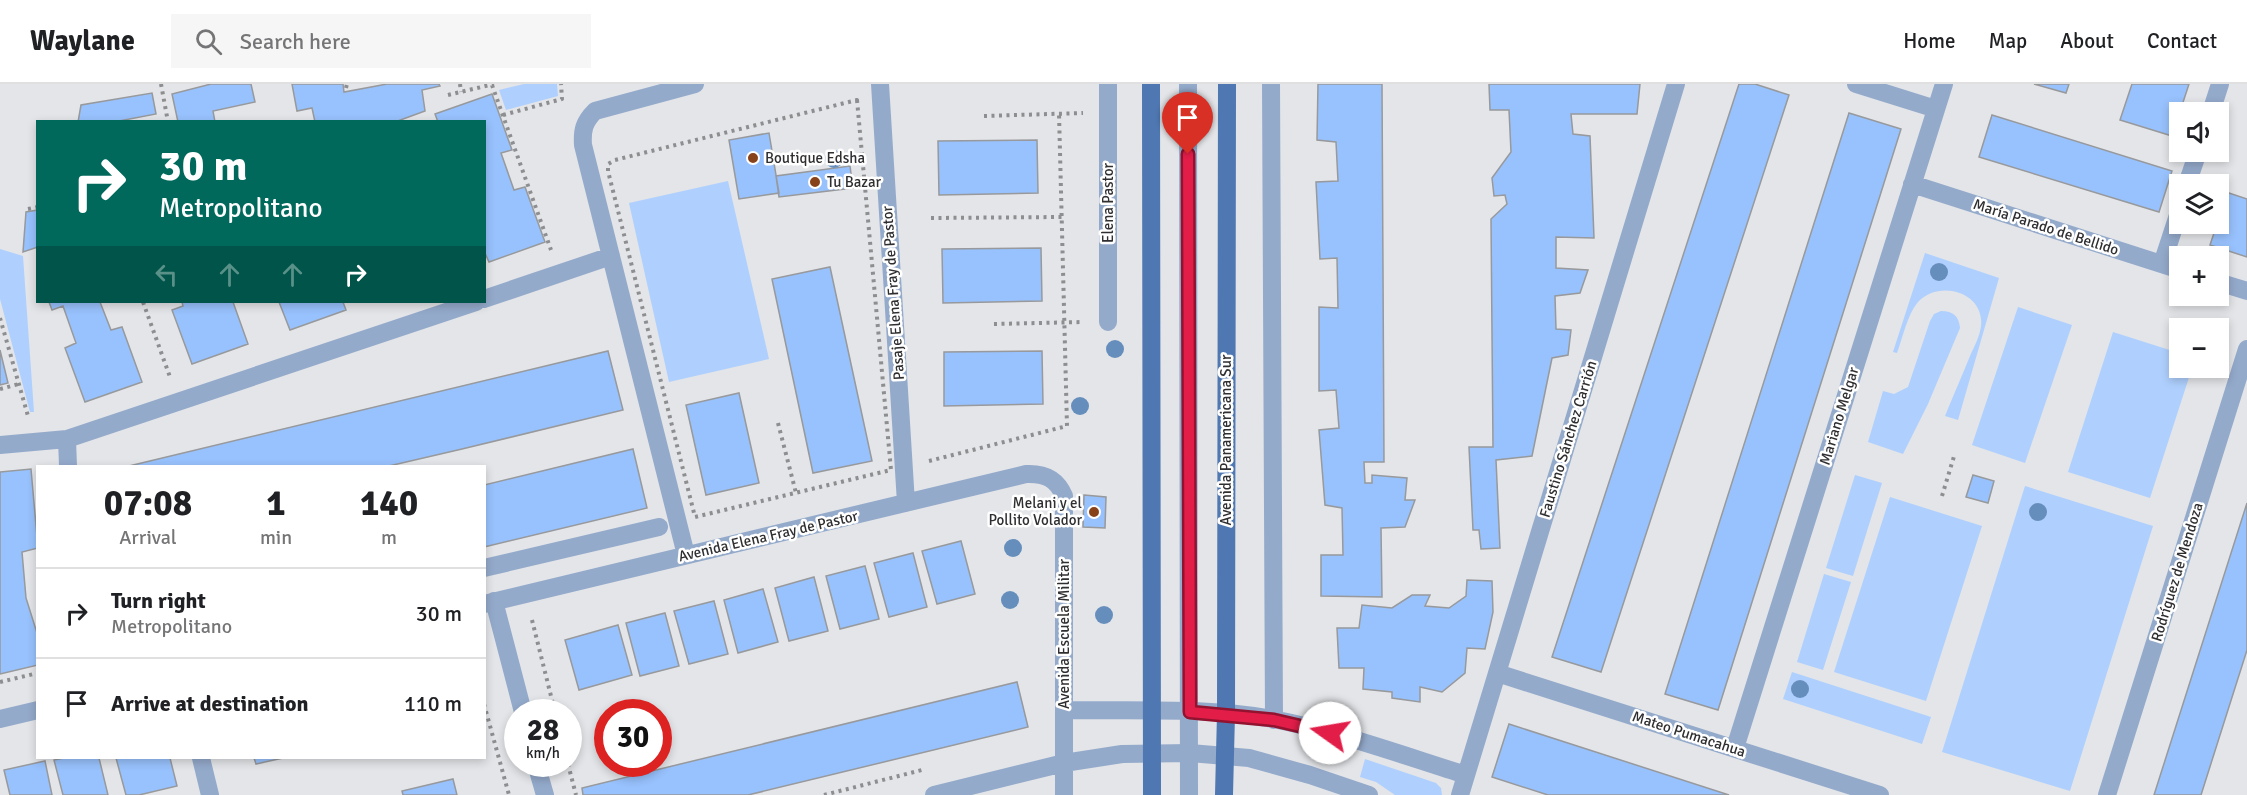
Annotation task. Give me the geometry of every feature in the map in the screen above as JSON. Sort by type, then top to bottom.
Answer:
[{"type":"main road","points":[[1151,84],[1152,795]]},
{"type":"main road","name":"Avenida Panamericana Sur","points":[[1224,795],[1227,84]]},
{"type":"street","points":[[686,555],[583,145],[582,131],[587,119],[595,111],[606,106],[695,84]]},
{"type":"street","name":"Pasaje Elena Fray de Pastor","points":[[880,84],[906,503]]},
{"type":"street","name":"Elena Pastor","points":[[1108,84],[1108,322]]},
{"type":"street","points":[[1188,84],[1190,795]]},
{"type":"street","points":[[1271,84],[1274,720]]},
{"type":"street","name":"Faustino Sánchez Carrión","points":[[1460,795],[1676,84]]},
{"type":"street","points":[[1856,84],[1936,109]]},
{"type":"street","name":"Mariano Melgar","points":[[1735,748],[1944,84]]},
{"type":"street","points":[[2214,102],[2220,84]]},
{"type":"street","name":"María Parado de Bellido","points":[[1912,184],[2169,266]]},
{"type":"street","points":[[2162,264],[2172,234]]},
{"type":"street","points":[[486,298],[611,256]]},
{"type":"street","points":[[2229,285],[2247,291]]},
{"type":"street","points":[[0,445],[67,439],[473,303]]},
{"type":"street","name":"Rodríguez de Mendoza","points":[[2107,795],[2247,349]]},
{"type":"street","points":[[67,439],[68,465]]},
{"type":"street","name":"Avenida Elena Fray de Pastor","points":[[490,602],[1026,474],[1051,478]]},
{"type":"street","name":"Avenida Escuela Militar","points":[[1051,478],[1060,486],[1064,496],[1064,795]]},
{"type":"street","points":[[486,568],[659,527]]},
{"type":"street","points":[[490,602],[519,699]]},
{"type":"street","name":"Mateo Pumacahua","points":[[1497,673],[1880,795]]},
{"type":"street","points":[[0,719],[36,710]]},
{"type":"street","points":[[1064,710],[1190,712],[1274,720],[1330,733],[1466,775]]},
{"type":"street","points":[[933,795],[1064,762],[1122,754],[1153,753],[1225,755],[1273,764],[1369,795]]},
{"type":"street","points":[[201,759],[210,795]]},
{"type":"street","points":[[540,777],[545,795]]},
{"type":"path","points":[[161,84],[168,120]]},
{"type":"path","points":[[460,84],[461,92]]},
{"type":"path","points":[[448,95],[493,84],[551,249]]},
{"type":"path","points":[[503,115],[562,99],[561,84]]},
{"type":"path","points":[[608,164],[615,160],[858,100]]},
{"type":"path","points":[[984,116],[1108,112]]},
{"type":"path","points":[[921,462],[1067,426],[1059,113]]},
{"type":"path","points":[[28,209],[36,207]]},
{"type":"path","points":[[931,218],[1062,217]]},
{"type":"path","points":[[143,303],[171,379]]},
{"type":"path","points":[[0,318],[31,427]]},
{"type":"path","points":[[994,324],[1108,322]]},
{"type":"path","points":[[0,389],[19,384]]},
{"type":"path","points":[[778,423],[796,493]]},
{"type":"path","points":[[1942,496],[1954,453]]},
{"type":"path","points":[[696,518],[891,470]]},
{"type":"path","points":[[531,619],[552,699]]},
{"type":"path","points":[[0,682],[36,673]]},
{"type":"path","points":[[486,711],[509,795]]},
{"type":"path","points":[[571,777],[576,795]]},
{"type":"shaded area","points":[[524,84],[557,84],[558,96],[506,110],[499,90]]},
{"type":"shaded area","points":[[728,181],[769,359],[669,382],[629,203]]},
{"type":"shaded area","points":[[0,249],[23,256],[34,412],[30,412],[0,299]]},
{"type":"shaded area","points":[[1925,253],[1999,278],[1958,420],[1945,416],[1979,334],[1980,314],[1976,305],[1968,297],[1959,293],[1937,291],[1927,295],[1914,307],[1897,353],[1893,352]]},
{"type":"shaded area","points":[[2018,307],[2072,325],[2025,463],[1972,445]]},
{"type":"shaded area","points":[[1941,311],[1955,315],[1960,328],[1928,404],[1903,454],[1868,442],[1883,391],[1894,394],[1908,387],[1930,321],[1934,314]]},
{"type":"shaded area","points":[[2113,332],[2169,350],[2169,378],[2189,378],[2150,498],[2068,472]]},
{"type":"shaded area","points":[[1855,475],[1882,483],[1853,576],[1826,568]]},
{"type":"shaded area","points":[[2025,486],[2153,526],[2070,791],[1942,752]]},
{"type":"shaded area","points":[[1890,497],[1982,526],[1926,701],[1834,672]]},
{"type":"shaded area","points":[[1824,574],[1851,582],[1823,670],[1797,662]]},
{"type":"shaded area","points":[[1792,672],[1931,717],[1922,744],[1783,699]]},
{"type":"shaded area","points":[[1365,759],[1436,783],[1441,788],[1442,795],[1395,795],[1376,782],[1360,777]]},
{"type":"building","points":[[211,84],[251,84],[255,102],[213,111],[215,120],[178,120],[172,94]]},
{"type":"building","points":[[292,84],[343,84],[344,92],[387,84],[439,84],[440,86],[422,90],[425,111],[400,120],[315,120],[312,108],[297,111]]},
{"type":"building","points":[[1318,84],[1382,84],[1384,462],[1364,462],[1365,483],[1372,483],[1372,475],[1407,478],[1405,500],[1415,500],[1405,527],[1381,528],[1382,597],[1321,596],[1321,555],[1343,555],[1342,508],[1325,505],[1319,430],[1339,428],[1336,390],[1319,391],[1319,307],[1338,308],[1337,258],[1320,259],[1316,182],[1338,181],[1336,142],[1317,140]]},
{"type":"building","points":[[1489,84],[1640,84],[1637,114],[1571,114],[1573,134],[1590,136],[1594,238],[1556,237],[1556,268],[1588,270],[1580,293],[1555,296],[1556,329],[1571,330],[1568,355],[1552,358],[1532,456],[1496,460],[1500,548],[1481,549],[1479,530],[1473,530],[1469,447],[1493,447],[1491,219],[1507,204],[1505,195],[1494,196],[1492,178],[1511,152],[1509,110],[1490,110]]},
{"type":"building","points":[[1739,84],[1755,84],[1789,95],[1601,672],[1552,657]]},
{"type":"building","points":[[2034,84],[2069,84],[2066,93]]},
{"type":"building","points":[[2132,84],[2189,84],[2183,102],[2169,102],[2169,135],[2120,120]]},
{"type":"building","points":[[152,93],[156,114],[124,120],[78,120],[81,105]]},
{"type":"building","points":[[492,94],[512,150],[501,153],[514,190],[525,187],[545,242],[489,262],[486,255],[486,120],[437,120],[435,114]]},
{"type":"building","points":[[1849,113],[1901,129],[1718,710],[1665,694]]},
{"type":"building","points":[[1992,115],[2172,171],[2169,174],[2159,212],[1979,157]]},
{"type":"building","name":"Boutique Edsha","points":[[769,133],[779,193],[739,199],[729,140]]},
{"type":"building","points":[[1037,140],[1038,193],[939,195],[938,141]]},
{"type":"building","name":"Tu Bazar","points":[[850,166],[853,188],[779,197],[776,176]]},
{"type":"building","points":[[2229,193],[2247,199],[2247,257],[2229,251],[2229,246],[2210,245],[2214,234],[2229,234]]},
{"type":"building","points":[[36,210],[36,248],[23,252],[26,212]]},
{"type":"building","points":[[1041,248],[1042,301],[943,303],[942,249]]},
{"type":"building","points":[[830,267],[872,461],[813,473],[772,279]]},
{"type":"building","points":[[49,303],[100,303],[111,330],[122,327],[142,382],[85,402],[65,348],[76,343],[63,306],[52,310]]},
{"type":"building","points":[[182,303],[233,303],[248,344],[192,364],[172,310],[183,306]]},
{"type":"building","points":[[279,303],[343,303],[346,310],[290,330]]},
{"type":"building","points":[[0,350],[8,383],[0,385]]},
{"type":"building","points":[[608,351],[623,410],[393,465],[133,465]]},
{"type":"building","points":[[1042,351],[1043,404],[944,406],[944,352]]},
{"type":"building","points":[[739,393],[759,483],[706,495],[686,405]]},
{"type":"building","points":[[633,449],[647,508],[486,547],[486,485]]},
{"type":"building","points":[[31,469],[36,548],[22,552],[26,598],[36,630],[36,665],[0,674],[0,472]]},
{"type":"building","points":[[1973,475],[1994,481],[1988,503],[1966,497]]},
{"type":"building","name":"Melani y el Pollito Volador","points":[[1084,495],[1106,497],[1105,528],[1083,527]]},
{"type":"building","points":[[2247,503],[2247,650],[2201,795],[2154,795]]},
{"type":"building","points":[[961,541],[975,594],[937,604],[922,551]]},
{"type":"building","points":[[913,553],[927,607],[889,617],[874,563]]},
{"type":"building","points":[[865,566],[879,619],[840,629],[826,576]]},
{"type":"building","points":[[814,577],[828,631],[789,641],[775,588]]},
{"type":"building","points":[[1467,580],[1492,581],[1493,612],[1485,649],[1467,648],[1465,673],[1442,692],[1420,687],[1420,702],[1392,698],[1392,692],[1363,689],[1364,668],[1339,668],[1337,628],[1359,628],[1362,605],[1392,608],[1412,595],[1430,595],[1425,606],[1449,608],[1466,596]]},
{"type":"building","points":[[763,589],[778,642],[738,653],[724,600]]},
{"type":"building","points":[[714,601],[728,654],[689,664],[674,611]]},
{"type":"building","points":[[665,613],[679,666],[640,676],[626,623]]},
{"type":"building","points":[[618,625],[632,675],[579,690],[565,640]]},
{"type":"building","points":[[1017,682],[1028,727],[748,795],[583,795],[582,788],[627,777],[672,777],[672,766]]},
{"type":"building","points":[[1509,724],[1729,795],[1548,795],[1492,777]]},
{"type":"building","points":[[99,759],[108,795],[63,795],[54,760]]},
{"type":"building","points":[[116,759],[170,759],[177,786],[139,795],[126,795]]},
{"type":"building","points":[[254,759],[278,759],[256,764]]},
{"type":"building","points":[[45,761],[52,795],[10,795],[4,770]]},
{"type":"building","points":[[453,779],[457,795],[403,795],[402,791]]},
{"type":"place","name":"Boutique Edsha","points":[[753,158]]},
{"type":"place","name":"Tu Bazar","points":[[815,182]]},
{"type":"place","name":"Melani y el Pollito Volador","points":[[1094,512]]},
{"type":"route","points":[[1188,154],[1190,712],[1274,720],[1330,733]]}]
